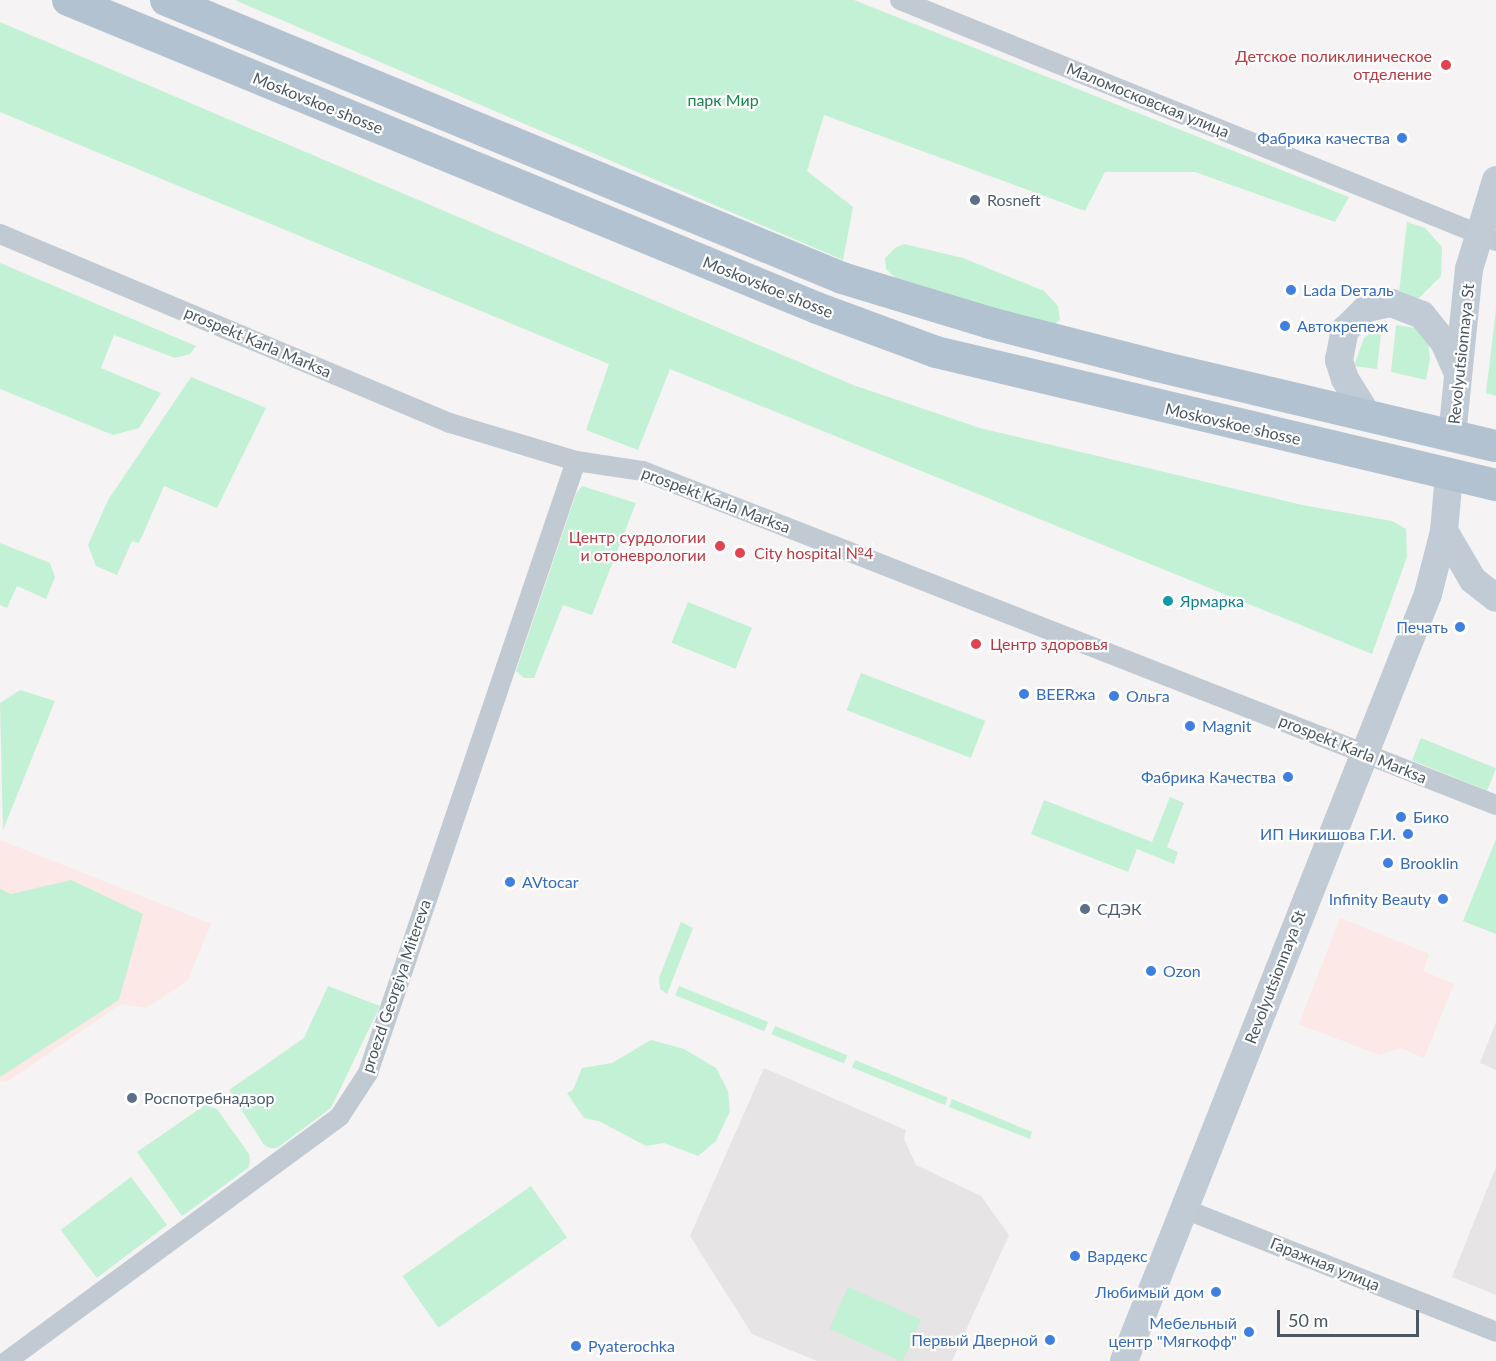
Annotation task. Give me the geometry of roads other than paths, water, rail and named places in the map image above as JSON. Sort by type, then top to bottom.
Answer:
[{"type":"main road","name":"Moskovskoe shosse","points":[[68,0],[817,308],[936,352],[1451,456],[1496,446]]},
{"type":"main road","name":"Moskovskoe shosse","points":[[117,0],[881,313],[1164,391],[1496,468]]},
{"type":"main road","name":"Moskovskoe shosse","points":[[166,0],[842,278],[990,323],[1368,416],[1451,456],[1496,485]]},
{"type":"main road","name":"Revolyutsionnaya St","points":[[1124,1361],[1187,1210],[1428,594],[1444,531],[1469,269],[1487,237],[1496,180]]},
{"type":"main road","points":[[1389,442],[1368,416],[1345,379],[1339,360],[1345,330],[1368,308],[1391,303],[1422,315],[1443,342],[1458,373]]},
{"type":"main road","points":[[1444,531],[1473,580],[1496,598]]},
{"type":"street","name":"Маломосковская улица","points":[[900,0],[1487,237]]},
{"type":"street","name":"prospekt Karla Marksa","points":[[0,234],[450,423],[576,461],[643,471],[1496,805]]},
{"type":"street","name":"proezd Georgiya Mitereva","points":[[7,1361],[339,1116],[368,1073],[576,461]]},
{"type":"street","name":"Гаражная улица","points":[[1187,1210],[1496,1332]]},
{"type":"place","name":"Детское поликлиническое отделение","points":[[1446,65]]},
{"type":"place","name":"Фабрика качества","points":[[1402,138]]},
{"type":"place","name":"Rosneft","points":[[975,200]]},
{"type":"place","name":"Lada Dеталь","points":[[1291,290]]},
{"type":"place","name":"Автокрепеж","points":[[1285,326]]},
{"type":"place","name":"Центр сурдологии и отоневрологии","points":[[720,546]]},
{"type":"place","name":"City hospital №4","points":[[740,553]]},
{"type":"place","name":"Ярмарка","points":[[1168,601]]},
{"type":"place","name":"Печать","points":[[1460,627]]},
{"type":"place","name":"Центр здоровья","points":[[976,644]]},
{"type":"place","name":"BEERжа","points":[[1024,694]]},
{"type":"place","name":"Ольга","points":[[1114,696]]},
{"type":"place","name":"Magnit","points":[[1190,726]]},
{"type":"place","name":"Фабрика Качества","points":[[1288,777]]},
{"type":"place","name":"Бико","points":[[1401,817]]},
{"type":"place","name":"ИП Никишова Г.И.","points":[[1408,834]]},
{"type":"place","name":"Brooklin","points":[[1388,863]]},
{"type":"place","name":"AVtocar","points":[[510,882]]},
{"type":"place","name":"Infinity Beauty","points":[[1443,899]]},
{"type":"place","name":"СДЭК","points":[[1085,909]]},
{"type":"place","name":"Ozon","points":[[1151,971]]},
{"type":"place","name":"Роспотребнадзор","points":[[132,1098]]},
{"type":"place","name":"Вардекс","points":[[1075,1256]]},
{"type":"place","name":"Любимый дом","points":[[1216,1292]]},
{"type":"place","name":"Мебельный центр \"Мягкофф\"","points":[[1249,1332]]},
{"type":"place","name":"Первый Дверной","points":[[1050,1340]]},
{"type":"place","name":"Pyaterochka","points":[[576,1346]]},
{"type":"park label","name":"парк Мир","points":[[723,100]]}]
